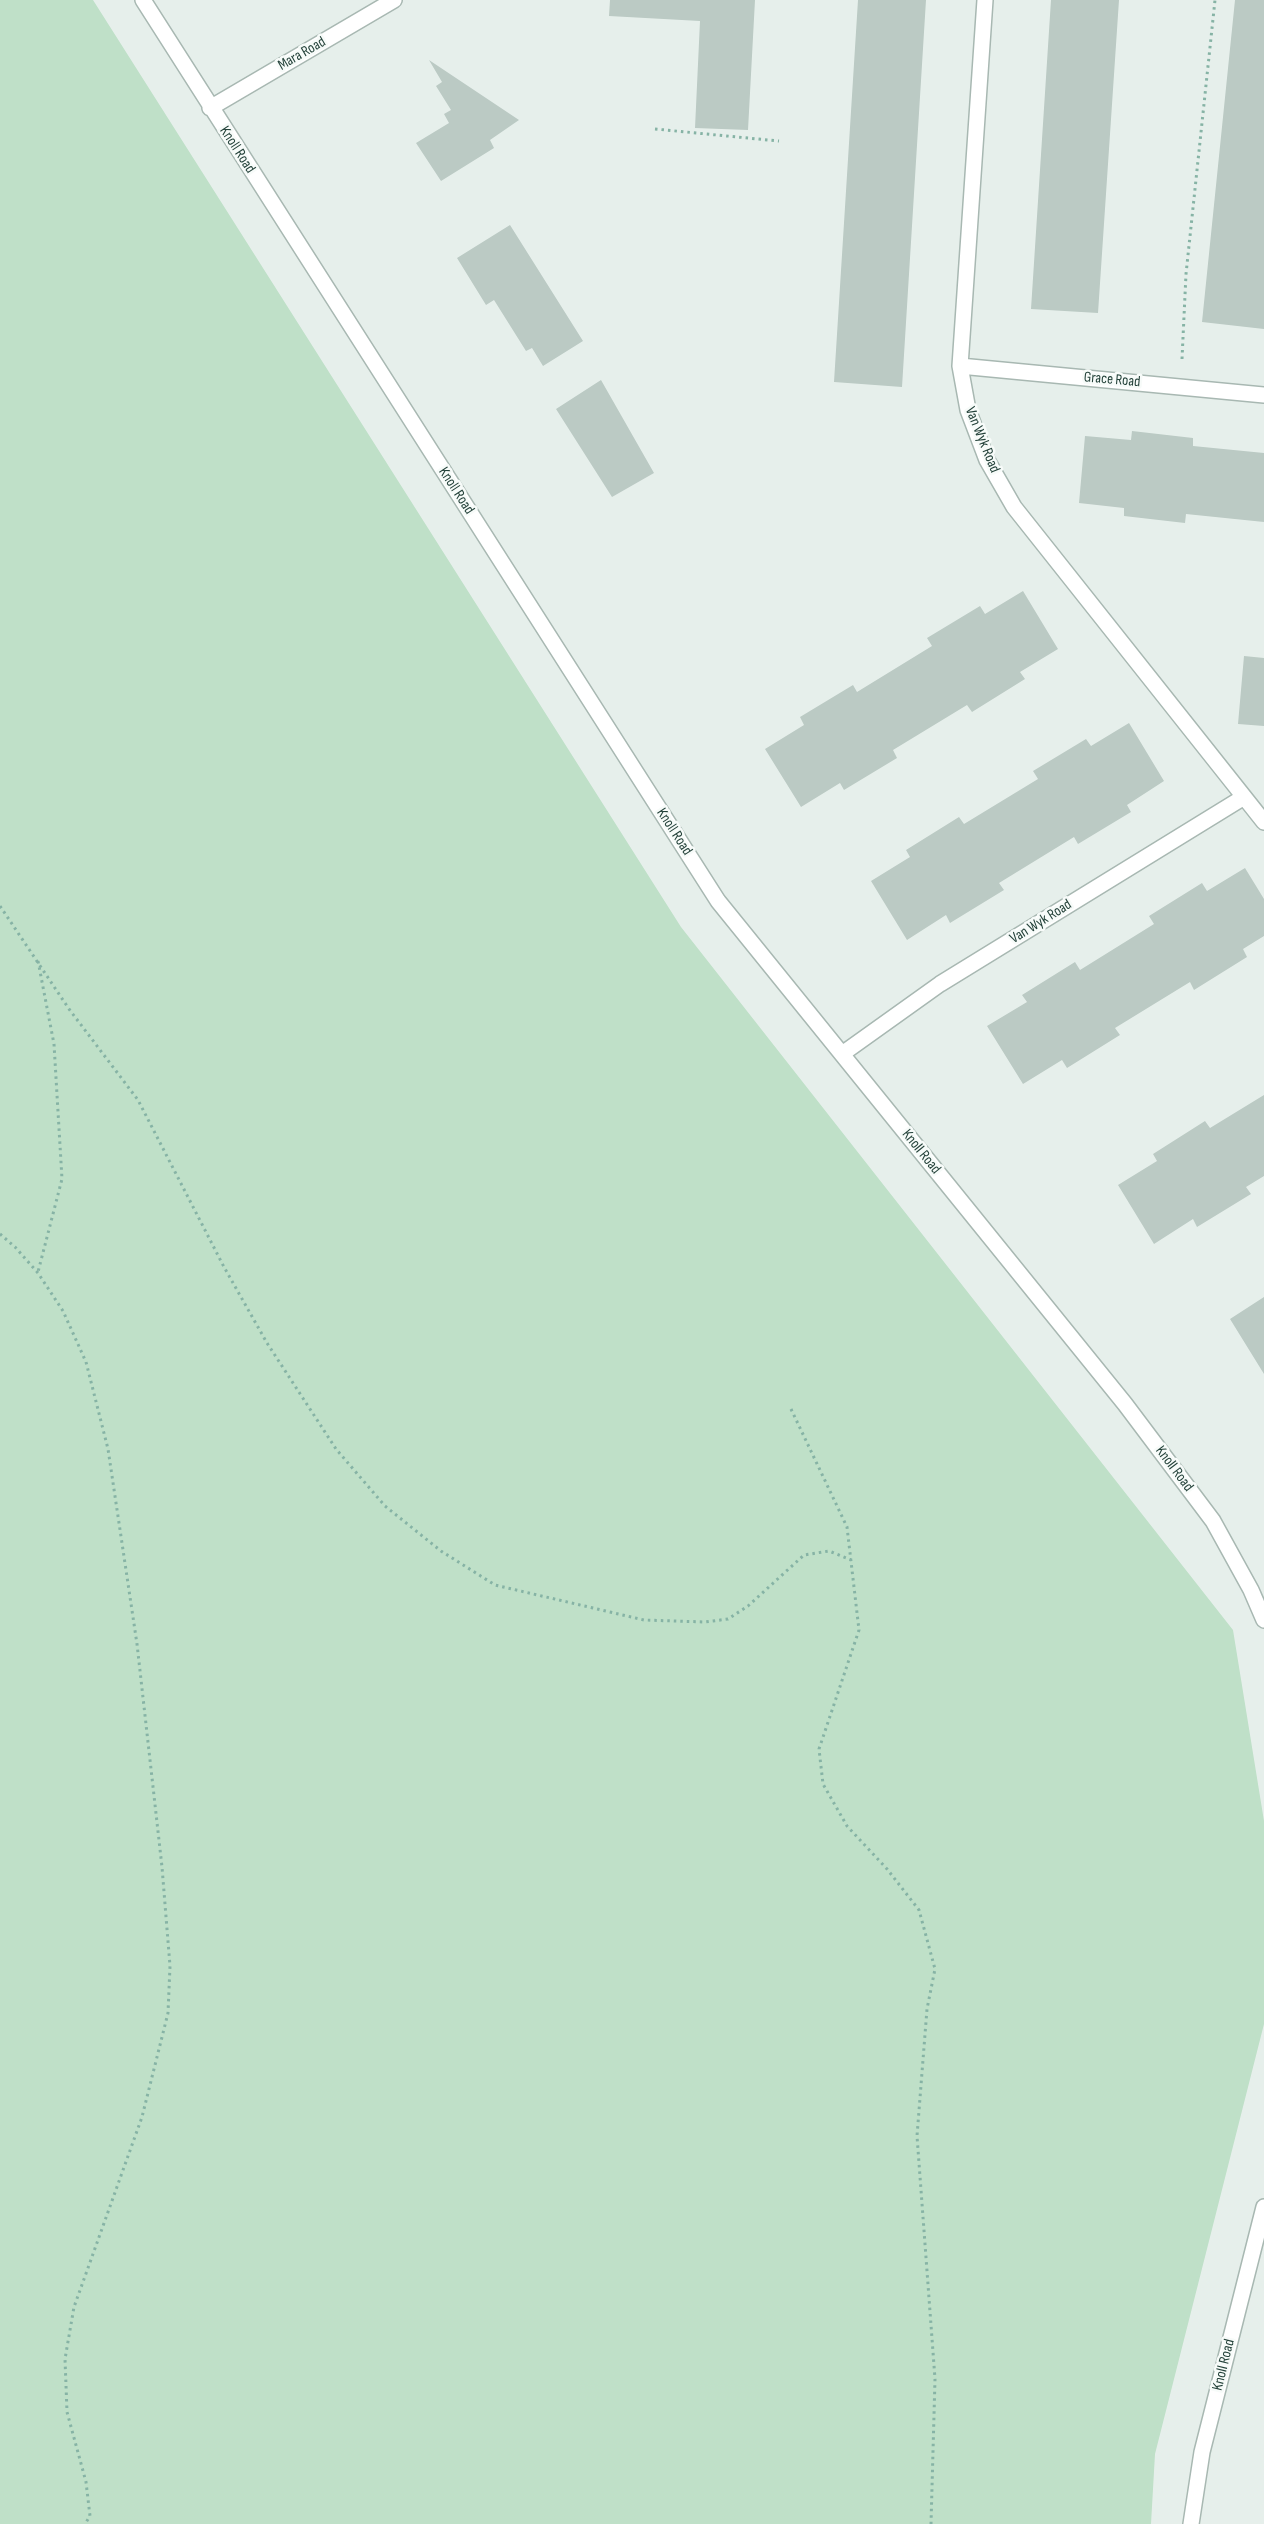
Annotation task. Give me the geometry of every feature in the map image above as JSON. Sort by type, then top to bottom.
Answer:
[{"type":"street","name":"Knoll Road","points":[[143,0],[210,108],[718,901],[1125,1404],[1213,1521],[1251,1590],[1264,1620]]},
{"type":"street","name":"Mara Road","points":[[210,108],[394,0]]},
{"type":"street","name":"Van Wyk Road","points":[[985,0],[960,366],[968,410],[987,460],[1014,507],[1264,822]]},
{"type":"street","name":"Grace Road","points":[[960,366],[1264,395]]},
{"type":"street","name":"Van Wyk Road","points":[[842,1054],[940,984],[1244,797]]},
{"type":"street","name":"Knoll Road","points":[[1191,2524],[1202,2452],[1264,2207]]},
{"type":"path","points":[[1183,387],[1182,355],[1186,274],[1215,0]]},
{"type":"path","points":[[655,129],[779,141]]},
{"type":"path","points":[[0,906],[69,1008],[138,1100],[224,1267],[262,1335],[336,1449],[386,1506],[441,1551],[494,1586],[644,1620],[705,1622],[728,1619],[748,1606],[804,1555],[829,1551],[851,1560]]},
{"type":"path","points":[[37,959],[54,1044],[62,1179],[38,1273]]},
{"type":"path","points":[[0,1234],[15,1247],[38,1273],[64,1311],[86,1362],[108,1449],[137,1644],[162,1866],[170,1966],[168,2013],[142,2117],[74,2307],[65,2359],[67,2412],[86,2482],[90,2516],[85,2524]]},
{"type":"path","points":[[791,1409],[847,1527],[859,1630],[819,1749],[823,1784],[848,1826],[887,1869],[919,1910],[935,1969],[926,2009],[917,2136],[935,2379],[930,2524]]},
{"type":"green space","points":[[0,0],[93,0],[681,927],[1233,1630],[1264,1821],[1264,2024],[1155,2454],[1151,2524],[0,2524]]},
{"type":"building","points":[[610,0],[755,0],[748,130],[695,128],[700,21],[609,16]]},
{"type":"building","points":[[858,0],[926,0],[902,387],[834,382]]},
{"type":"building","points":[[1051,0],[1119,0],[1098,313],[1031,309]]},
{"type":"building","points":[[1235,0],[1264,0],[1264,329],[1202,322]]},
{"type":"building","points":[[429,60],[519,120],[490,140],[494,148],[441,181],[416,143],[449,123],[444,114],[451,110],[436,86],[442,82]]},
{"type":"building","points":[[510,225],[583,341],[543,366],[532,348],[526,351],[494,300],[486,305],[457,258]]},
{"type":"building","points":[[601,380],[654,473],[612,497],[556,409]]},
{"type":"building","points":[[1132,431],[1193,438],[1193,446],[1264,453],[1264,522],[1186,514],[1185,523],[1124,516],[1124,508],[1079,503],[1085,436],[1131,440]]},
{"type":"building","points":[[1023,591],[1058,649],[1020,672],[1025,679],[972,712],[967,705],[893,750],[897,758],[844,790],[840,783],[801,807],[765,749],[804,725],[800,717],[853,685],[857,692],[932,646],[927,638],[980,606],[985,614]]},
{"type":"building","points":[[1244,656],[1264,658],[1264,726],[1238,724]]},
{"type":"building","points":[[1129,723],[1164,781],[1127,805],[1131,812],[1078,844],[1074,837],[999,883],[1004,890],[950,923],[946,915],[907,940],[871,881],[910,857],[906,850],[959,817],[964,824],[1038,779],[1033,771],[1086,739],[1091,746]]},
{"type":"building","points":[[1245,868],[1264,899],[1264,936],[1243,949],[1247,957],[1194,990],[1190,982],[1115,1028],[1120,1035],[1067,1068],[1062,1060],[1023,1084],[987,1026],[1027,1002],[1022,995],[1075,962],[1080,970],[1154,924],[1149,916],[1202,883],[1207,891]]},
{"type":"building","points":[[1264,1095],[1264,1176],[1246,1187],[1251,1194],[1197,1227],[1193,1219],[1154,1244],[1118,1185],[1157,1161],[1153,1154],[1205,1121],[1210,1128]]},
{"type":"building","points":[[1264,1297],[1264,1374],[1230,1319]]}]
